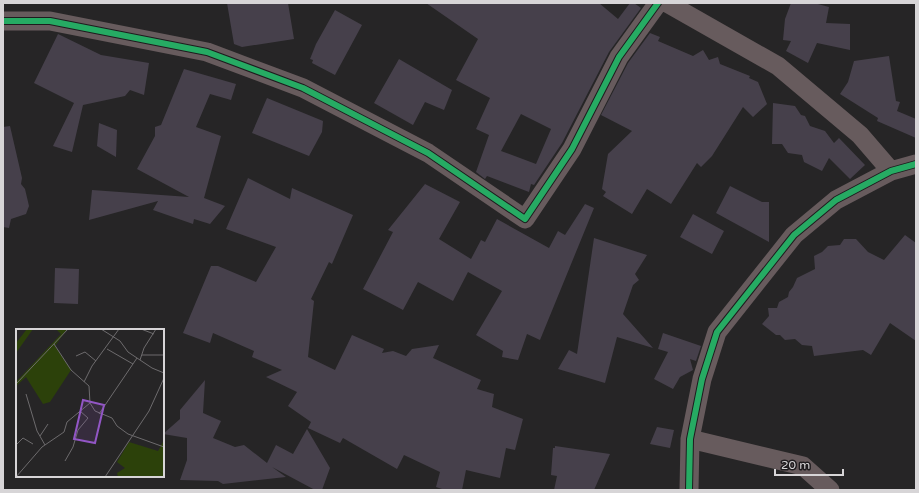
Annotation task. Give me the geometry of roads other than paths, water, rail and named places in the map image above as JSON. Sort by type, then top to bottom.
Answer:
[{"type":"street","points":[[3,21],[50,21],[207,52],[303,88],[428,153],[526,219],[572,149],[620,56],[658,3]]},
{"type":"street","points":[[667,3],[778,66],[860,135],[891,171]]},
{"type":"street","points":[[689,490],[690,439],[702,379],[717,332],[794,235],[836,200],[891,171],[916,164]]},
{"type":"street","points":[[690,439],[803,466],[830,490]]}]
